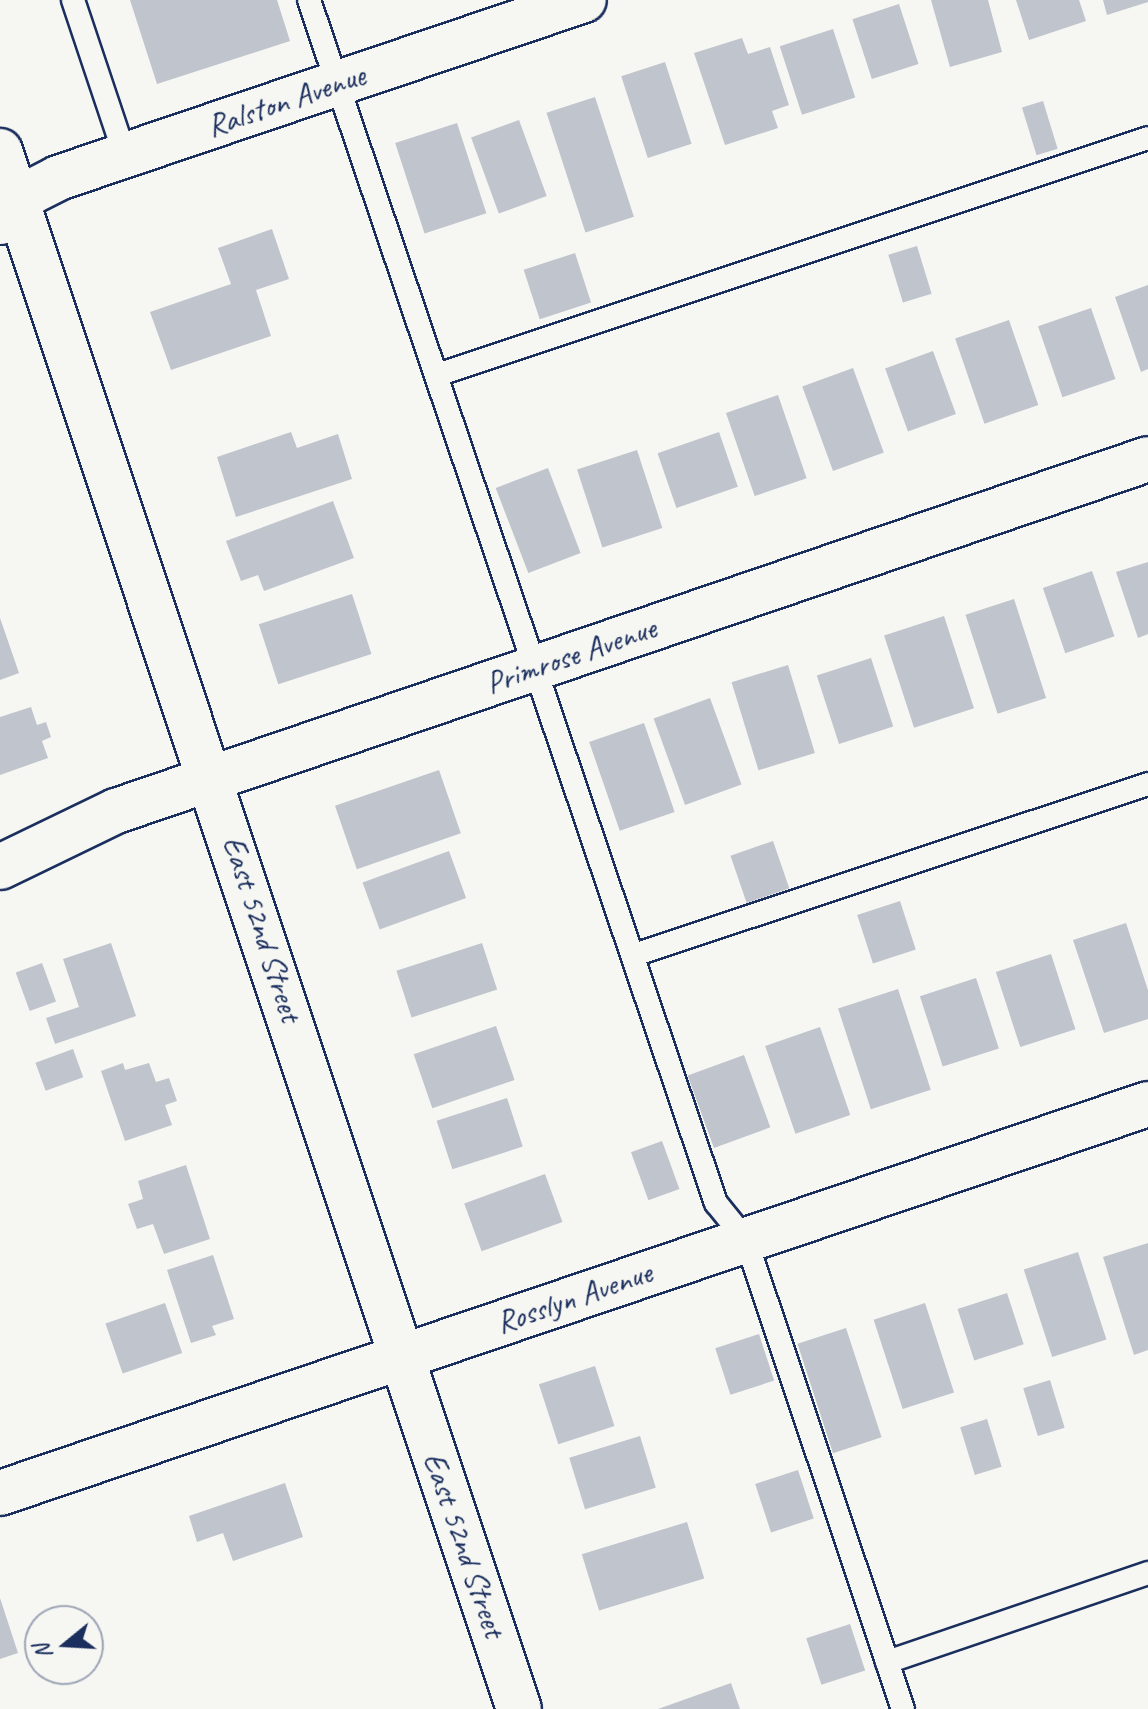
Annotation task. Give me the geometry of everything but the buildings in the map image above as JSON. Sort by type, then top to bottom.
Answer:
[{"type":"street","name":"Ralston Avenue","points":[[9,214],[43,185],[584,0]]},
{"type":"street","name":"East 52nd Street","points":[[0,151],[9,214],[213,778],[401,1359],[519,1709]]},
{"type":"street","name":"Primrose Avenue","points":[[0,867],[116,811],[1148,459]]},
{"type":"street","name":"Rosslyn Avenue","points":[[0,1493],[1148,1104]]},
{"type":"lane","points":[[73,0],[125,155]]},
{"type":"lane","points":[[309,0],[538,667],[716,1203],[746,1240],[903,1709]]},
{"type":"lane","points":[[437,375],[1148,138]]},
{"type":"lane","points":[[634,955],[1148,784]]},
{"type":"lane","points":[[887,1662],[1148,1573]]}]
